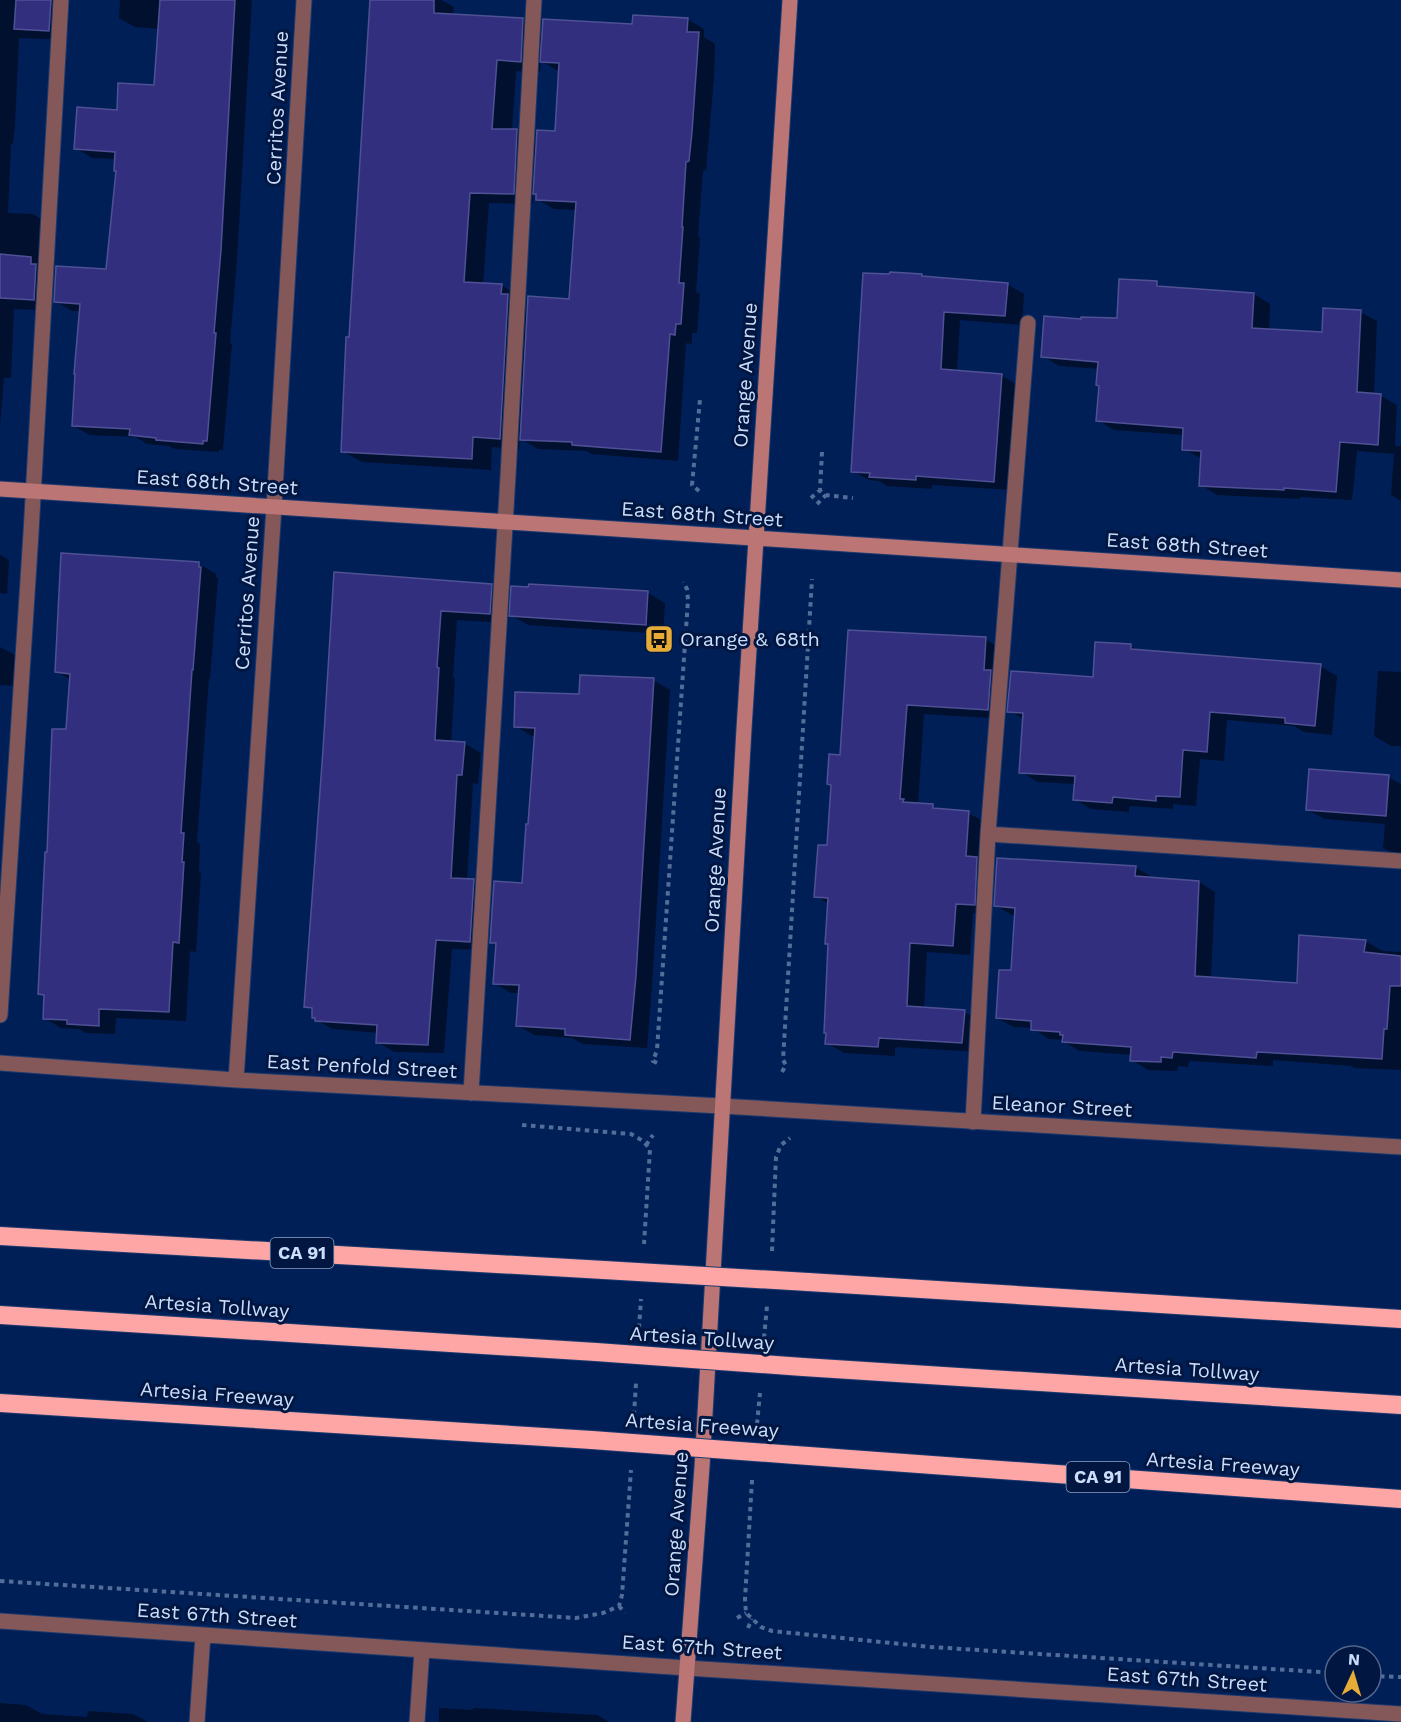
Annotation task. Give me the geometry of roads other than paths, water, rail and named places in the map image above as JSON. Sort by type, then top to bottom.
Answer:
[{"type":"highway","name":"CA 91","points":[[0,1236],[808,1282],[1401,1319]]},
{"type":"highway","name":"Artesia Tollway","points":[[0,1316],[596,1352],[1401,1405]]},
{"type":"highway","name":"Artesia Freeway","points":[[0,1403],[592,1440],[1401,1500]]},
{"type":"street","points":[[0,1015],[34,492],[61,0]]},
{"type":"street","name":"Cerritos Avenue","points":[[236,1080],[274,507],[304,0]]},
{"type":"street","points":[[471,1093],[534,0]]},
{"type":"street","name":"Orange Avenue","points":[[683,1722],[702,1467],[721,1106],[790,0]]},
{"type":"street","points":[[973,1122],[988,834],[1028,323]]},
{"type":"street","name":"East 68th Street","points":[[0,489],[1401,580]]},
{"type":"street","points":[[988,834],[1401,861]]},
{"type":"street","name":"East Penfold Street","points":[[0,1064],[236,1080],[721,1106]]},
{"type":"street","name":"Eleanor Street","points":[[721,1106],[1401,1147]]},
{"type":"street","name":"East 67th Street","points":[[0,1621],[687,1668],[1401,1713]]},
{"type":"street","points":[[197,1722],[203,1635]]},
{"type":"street","points":[[417,1722],[422,1650]]},
{"type":"place","name":"Orange & 68th","points":[[659,639]]}]
